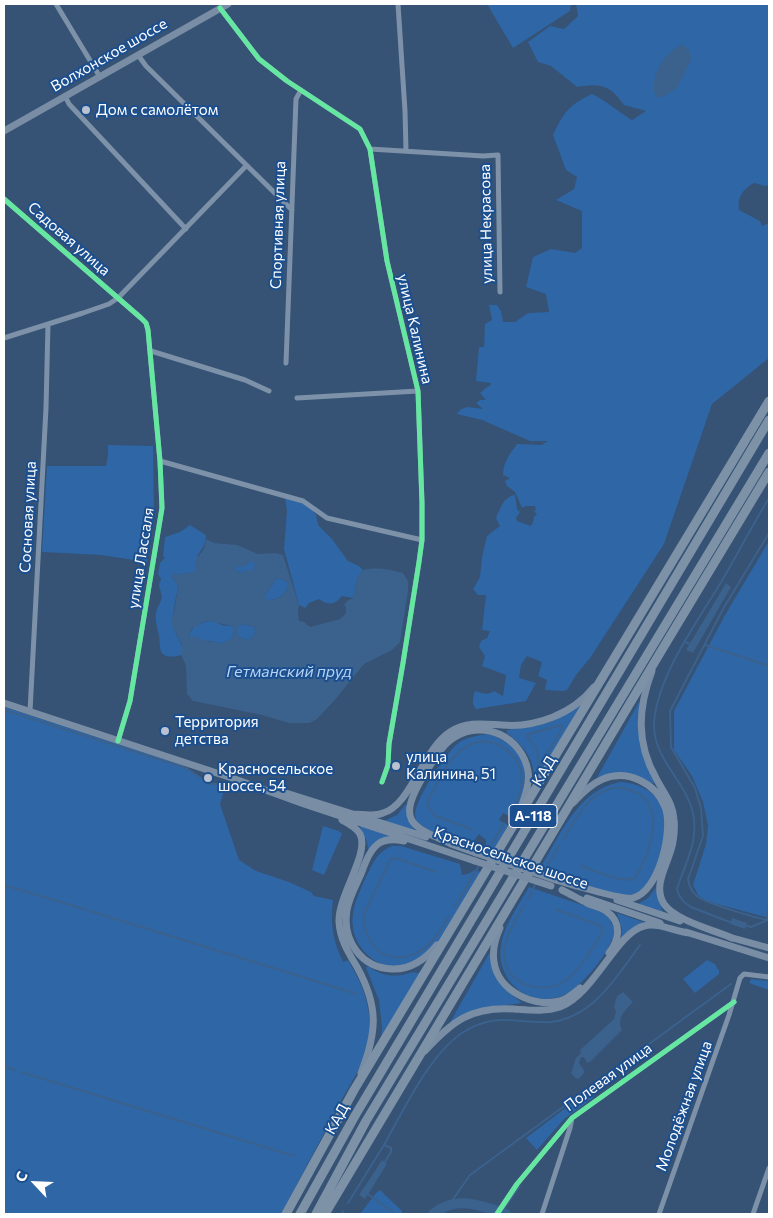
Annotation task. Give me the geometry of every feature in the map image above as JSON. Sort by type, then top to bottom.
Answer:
[{"type":"highway","points":[[286,1214],[354,1090],[769,401]]},
{"type":"highway","points":[[709,501],[769,419]]},
{"type":"highway","name":"КАД","points":[[300,1214],[356,1114],[769,419]]},
{"type":"highway","name":"КАД","points":[[316,1214],[366,1121],[769,453]]},
{"type":"highway","points":[[325,1214],[769,472]]},
{"type":"main road","name":"Волхонское шоссе","points":[[4,131],[228,4]]},
{"type":"main road","points":[[353,814],[383,814],[391,810],[406,792],[433,748],[450,731],[472,724],[513,725],[538,722],[564,712],[590,691],[620,650]]},
{"type":"main road","points":[[660,652],[645,694],[640,727],[642,742],[651,769],[666,795],[674,816],[672,848],[660,882],[661,898],[665,905],[678,916],[732,938]]},
{"type":"main road","name":"Красносельское шоссе","points":[[4,703],[245,782],[454,845],[718,935],[769,948]]},
{"type":"main road","points":[[454,845],[421,830],[410,818],[409,808],[412,797],[436,756],[447,742],[466,731],[481,730],[495,732],[513,742],[521,752],[528,771],[528,783],[520,814]]},
{"type":"main road","points":[[566,811],[588,788],[602,779],[614,776],[630,777],[650,786],[656,792],[666,808],[668,818],[665,847],[658,868],[647,888],[639,895],[630,898],[617,897],[573,885]]},
{"type":"main road","name":"Красносельское шоссе","points":[[245,782],[304,804],[769,958]]},
{"type":"main road","points":[[304,804],[353,826],[360,834],[362,844],[362,853],[341,903],[339,920],[340,933],[344,945],[365,983],[374,1019],[374,1033],[369,1054],[354,1090]]},
{"type":"main road","points":[[430,846],[394,839],[377,845],[370,853],[347,910],[346,927],[349,937],[353,948],[359,956],[375,967],[404,969],[431,953],[455,920]]},
{"type":"main road","points":[[515,895],[495,939],[494,963],[499,976],[509,988],[530,999],[550,1002],[562,1000],[582,986],[614,947],[618,936],[618,928],[615,922],[604,910],[562,890]]},
{"type":"main road","points":[[412,1067],[442,1032],[470,1014],[491,1008],[550,1010],[571,1001],[591,982],[623,942],[638,929],[651,925],[689,933]]},
{"type":"street","points":[[56,4],[100,76]]},
{"type":"street","points":[[370,149],[406,152],[398,4]]},
{"type":"street","name":"улица Калинина","points":[[220,8],[259,59],[301,90],[360,128],[370,149],[387,260],[418,391],[422,503],[422,540],[389,744],[388,765],[382,782]]},
{"type":"street","points":[[138,55],[146,66],[292,210]]},
{"type":"street","name":"Спортивная улица","points":[[286,363],[296,99],[301,90]]},
{"type":"street","points":[[65,96],[69,104],[186,229]]},
{"type":"street","name":"улица Некрасова","points":[[406,152],[498,155],[500,292]]},
{"type":"street","points":[[4,338],[101,307],[118,298],[246,166]]},
{"type":"street","name":"Садовая улица","points":[[4,199],[118,298]]},
{"type":"street","name":"улица Лассаля","points":[[118,298],[146,323],[148,330],[160,461],[162,508],[130,701],[118,741]]},
{"type":"street","name":"Сосновая улица","points":[[30,711],[48,324]]},
{"type":"street","points":[[151,351],[245,380],[269,391]]},
{"type":"street","points":[[297,398],[418,391]]},
{"type":"street","points":[[160,461],[303,501],[327,518],[422,540]]},
{"type":"street","name":"Молодёжная улица","points":[[659,1214],[742,976],[744,974],[769,977]]},
{"type":"street","name":"Полевая улица","points":[[497,1214],[517,1184],[572,1118],[734,1002]]},
{"type":"street","name":"Полевая улица","points":[[542,1214],[572,1118]]},
{"type":"street","points":[[753,1214],[769,1168]]},
{"type":"shaded area","points":[[487,4],[571,4],[570,11],[513,48]]},
{"type":"shaded area","points":[[576,4],[769,4],[769,185],[765,186],[754,183],[750,185],[742,194],[739,201],[739,210],[760,221],[762,226],[769,223],[769,358],[712,404],[664,544],[567,690],[545,690],[547,680],[538,676],[542,662],[527,656],[521,665],[519,678],[536,683],[526,701],[476,709],[473,703],[475,691],[487,694],[494,691],[503,696],[506,675],[482,666],[485,656],[479,647],[481,641],[487,638],[490,631],[482,630],[486,595],[478,595],[473,589],[480,577],[487,536],[500,526],[496,518],[503,504],[511,496],[515,495],[517,509],[520,512],[516,518],[517,521],[531,526],[533,517],[537,515],[534,511],[536,510],[535,506],[522,508],[515,492],[507,486],[505,481],[510,478],[503,475],[504,466],[517,444],[542,445],[548,441],[530,441],[482,420],[457,414],[465,408],[483,409],[476,403],[480,400],[486,400],[480,393],[490,386],[491,383],[476,381],[479,347],[484,347],[485,324],[492,320],[489,305],[497,305],[501,311],[503,322],[515,322],[528,313],[549,312],[546,294],[526,287],[533,257],[551,249],[575,253],[582,248],[582,211],[556,200],[574,189],[577,177],[566,170],[553,135],[560,120],[572,106],[592,94],[632,120],[646,111],[624,105],[614,93],[604,87],[592,85],[577,87],[551,66],[538,62],[528,42],[550,26],[564,29],[578,16]]},
{"type":"shaded area","points":[[108,445],[153,446],[154,516],[147,562],[101,555],[42,552],[47,466],[106,466]]},
{"type":"shaded area","points":[[285,498],[310,507],[316,515],[318,525],[332,539],[348,561],[363,570],[358,577],[353,598],[342,596],[331,604],[319,599],[309,603],[305,608],[299,605],[284,549],[287,511]]},
{"type":"shaded area","points":[[190,525],[206,535],[204,546],[196,560],[196,571],[190,574],[187,572],[179,575],[173,573],[172,578],[178,587],[173,624],[183,651],[182,655],[168,656],[161,651],[156,621],[156,612],[162,597],[159,585],[161,579],[158,574],[160,563],[165,558],[163,556],[165,537],[180,532]]},
{"type":"shaded area","points":[[769,541],[769,918],[706,901],[698,895],[693,885],[706,844],[708,826],[703,802],[692,776],[674,750],[674,711],[725,615]]},
{"type":"shaded area","points":[[249,562],[254,562],[254,570],[246,570],[241,573],[235,570],[236,566],[243,567]]},
{"type":"shaded area","points":[[280,578],[289,583],[286,591],[280,597],[273,600],[265,600],[264,597],[275,579]]},
{"type":"shaded area","points":[[213,621],[222,625],[233,626],[233,638],[221,644],[211,641],[200,641],[195,637],[191,638],[189,635],[196,626]]},
{"type":"shaded area","points":[[242,624],[254,627],[254,636],[247,640],[239,636],[236,628]]},
{"type":"shaded area","points":[[643,695],[639,729],[654,784],[632,776],[595,781]]},
{"type":"shaded area","points":[[581,704],[534,788],[532,763],[529,756],[507,733],[507,730],[550,722]]},
{"type":"shaded area","points":[[4,707],[182,765],[210,785],[226,785],[220,804],[239,860],[256,871],[289,882],[311,892],[314,896],[333,900],[332,924],[337,947],[343,962],[348,960],[353,969],[362,987],[368,1006],[370,1025],[368,1045],[359,1069],[281,1214],[4,1214]]},
{"type":"shaded area","points":[[488,734],[508,743],[515,750],[524,765],[525,774],[518,810],[513,818],[503,813],[499,820],[508,825],[492,853],[486,851],[486,840],[479,834],[470,846],[456,842],[422,826],[416,821],[415,814],[427,786],[441,763],[455,746],[467,738]]},
{"type":"shaded area","points":[[620,782],[646,789],[656,797],[663,808],[665,829],[660,858],[648,883],[640,891],[631,895],[622,895],[599,890],[539,870],[571,816],[581,804],[592,794]]},
{"type":"shaded area","points":[[407,805],[407,818],[415,831],[384,821],[397,815]]},
{"type":"shaded area","points":[[360,825],[391,837],[368,850]]},
{"type":"shaded area","points":[[323,826],[339,831],[342,834],[324,875],[312,870]]},
{"type":"shaded area","points":[[392,846],[401,846],[460,864],[462,875],[475,870],[481,872],[451,924],[437,944],[416,961],[393,967],[377,962],[364,951],[355,936],[352,921],[356,902],[371,867],[383,851]]},
{"type":"shaded area","points":[[657,886],[659,901],[664,914],[638,904],[648,898]]},
{"type":"shaded area","points":[[529,887],[600,911],[610,919],[615,931],[602,958],[587,976],[564,995],[551,999],[539,999],[518,989],[509,981],[501,958],[501,945],[505,930]]},
{"type":"shaded area","points":[[617,913],[643,922],[643,924],[621,939],[622,929]]},
{"type":"shaded area","points":[[490,952],[506,990],[522,1003],[499,1006],[448,1026]]},
{"type":"shaded area","points":[[707,960],[715,964],[719,974],[695,993],[683,979]]},
{"type":"shaded area","points":[[368,966],[380,973],[393,976],[412,972],[418,973],[423,969],[381,1042],[382,1027],[379,1000],[366,968]]},
{"type":"shaded area","points":[[751,979],[769,981],[769,990],[749,983]]},
{"type":"shaded area","points":[[592,1088],[593,1098],[564,1119],[537,1150],[526,1138]]},
{"type":"shaded area","points":[[380,1190],[402,1211],[402,1214],[360,1214]]},
{"type":"water","points":[[683,44],[690,51],[691,60],[677,88],[661,98],[656,96],[654,85],[659,67],[670,53]]},
{"type":"water","name":"Гетманский пруд","points":[[206,539],[214,543],[237,545],[258,554],[275,553],[283,555],[299,605],[299,621],[304,622],[310,627],[340,619],[346,613],[344,605],[353,598],[358,577],[363,570],[383,569],[403,573],[408,581],[408,591],[400,642],[392,650],[364,664],[334,701],[317,719],[310,723],[289,723],[262,715],[193,701],[187,694],[186,666],[182,657],[182,644],[173,628],[171,619],[174,613],[178,587],[172,578],[173,573],[179,575],[187,572],[190,574],[195,571],[196,559],[204,549]],"holes":[[[249,562],[254,562],[255,564],[254,570],[246,570],[241,573],[235,570],[237,566],[243,567]],[[280,578],[289,583],[288,588],[280,597],[274,600],[266,600],[267,592],[275,579]],[[213,621],[233,626],[233,638],[221,644],[208,642],[204,639],[200,641],[197,636],[191,638],[189,635],[192,628],[196,628],[202,622]],[[243,624],[254,627],[254,636],[247,640],[242,638],[239,636],[237,628]]]},
{"type":"water","points":[[726,583],[731,587],[693,653],[686,650]]},
{"type":"water","points":[[732,918],[747,923],[745,929],[730,924]]},
{"type":"water","points":[[623,992],[633,1002],[621,1018],[620,1025],[622,1030],[590,1062],[587,1063],[584,1057],[581,1057],[579,1063],[585,1072],[579,1079],[575,1078],[571,1073],[576,1058],[581,1053],[580,1050],[614,1019],[616,1011],[614,1007],[617,996]]},
{"type":"water","points":[[382,1160],[387,1164],[365,1199],[359,1195]]},
{"type":"waterway","points":[[732,923],[691,907],[682,900],[678,892],[677,889],[692,847],[694,820],[687,796],[660,752],[654,727],[661,691],[678,652],[720,584],[769,498]]},
{"type":"waterway","points":[[768,920],[702,899],[691,889],[688,879],[703,836],[701,808],[695,788],[671,747],[670,711],[723,609],[769,533]]},
{"type":"waterway","points":[[685,642],[690,644]]},
{"type":"waterway","points":[[705,645],[769,666]]},
{"type":"waterway","points":[[4,710],[186,768],[210,784],[222,784]]},
{"type":"waterway","points":[[561,725],[563,727],[540,767],[536,748],[526,735],[561,725]]},
{"type":"waterway","points":[[472,829],[435,816],[427,805],[429,798],[451,760],[472,744],[485,742],[498,745],[514,757],[520,769],[522,781],[518,799],[509,815]]},
{"type":"waterway","points":[[233,785],[242,788]]},
{"type":"waterway","points":[[563,840],[582,810],[601,792],[612,788],[622,788],[635,792],[645,799],[651,809],[653,820],[652,833],[645,858],[635,878],[615,878],[581,866]]},
{"type":"waterway","points":[[486,854],[504,823]]},
{"type":"waterway","points":[[543,873],[559,846]]},
{"type":"waterway","points":[[436,872],[396,858],[391,859],[364,914],[365,926],[373,945],[380,951],[388,956],[409,956],[425,948],[437,935],[449,916]]},
{"type":"waterway","points":[[454,908],[480,864]]},
{"type":"waterway","points":[[528,899],[536,883]]},
{"type":"waterway","points":[[4,885],[87,910]]},
{"type":"waterway","points":[[769,905],[767,915],[769,922]]},
{"type":"waterway","points":[[524,906],[508,936],[504,955],[506,965],[511,974],[526,985],[535,987],[554,986],[563,982],[585,960],[602,934],[602,928],[598,925],[555,909]]},
{"type":"waterway","points":[[90,911],[357,994]]},
{"type":"waterway","points":[[744,925],[751,927],[768,920]]},
{"type":"waterway","points":[[384,1145],[418,1084],[450,1042],[474,1026],[485,1022],[496,1020],[550,1022],[565,1019],[579,1013],[613,982],[640,945]]},
{"type":"waterway","points":[[449,1205],[470,1175],[731,984]]},
{"type":"waterway","points":[[4,1066],[15,1070]]},
{"type":"waterway","points":[[21,1072],[294,1156]]},
{"type":"waterway","points":[[348,1203],[384,1145],[391,1148],[391,1152],[385,1162]]},
{"type":"waterway","points":[[501,1213],[520,1186]]},
{"type":"waterway","points":[[368,1194],[395,1214]]},
{"type":"waterway","points":[[433,1214],[441,1208],[459,1203],[478,1205],[506,1214]]},
{"type":"cycle path","points":[[220,8],[259,59],[287,81],[360,129],[370,149],[387,261],[418,391],[422,503],[422,540],[419,562],[389,744],[388,765],[382,782]]},
{"type":"cycle path","points":[[4,199],[141,318],[146,323],[148,330],[160,461],[162,508],[130,701],[118,741]]},
{"type":"cycle path","points":[[497,1214],[517,1184],[572,1118],[734,1002]]},
{"type":"place","name":"Дом с самолётом","points":[[86,110]]},
{"type":"place","name":"Территория детства","points":[[165,731]]},
{"type":"place","name":"улица Калинина, 51","points":[[396,766]]},
{"type":"place","name":"Красносельское шоссе, 54","points":[[208,778]]}]
